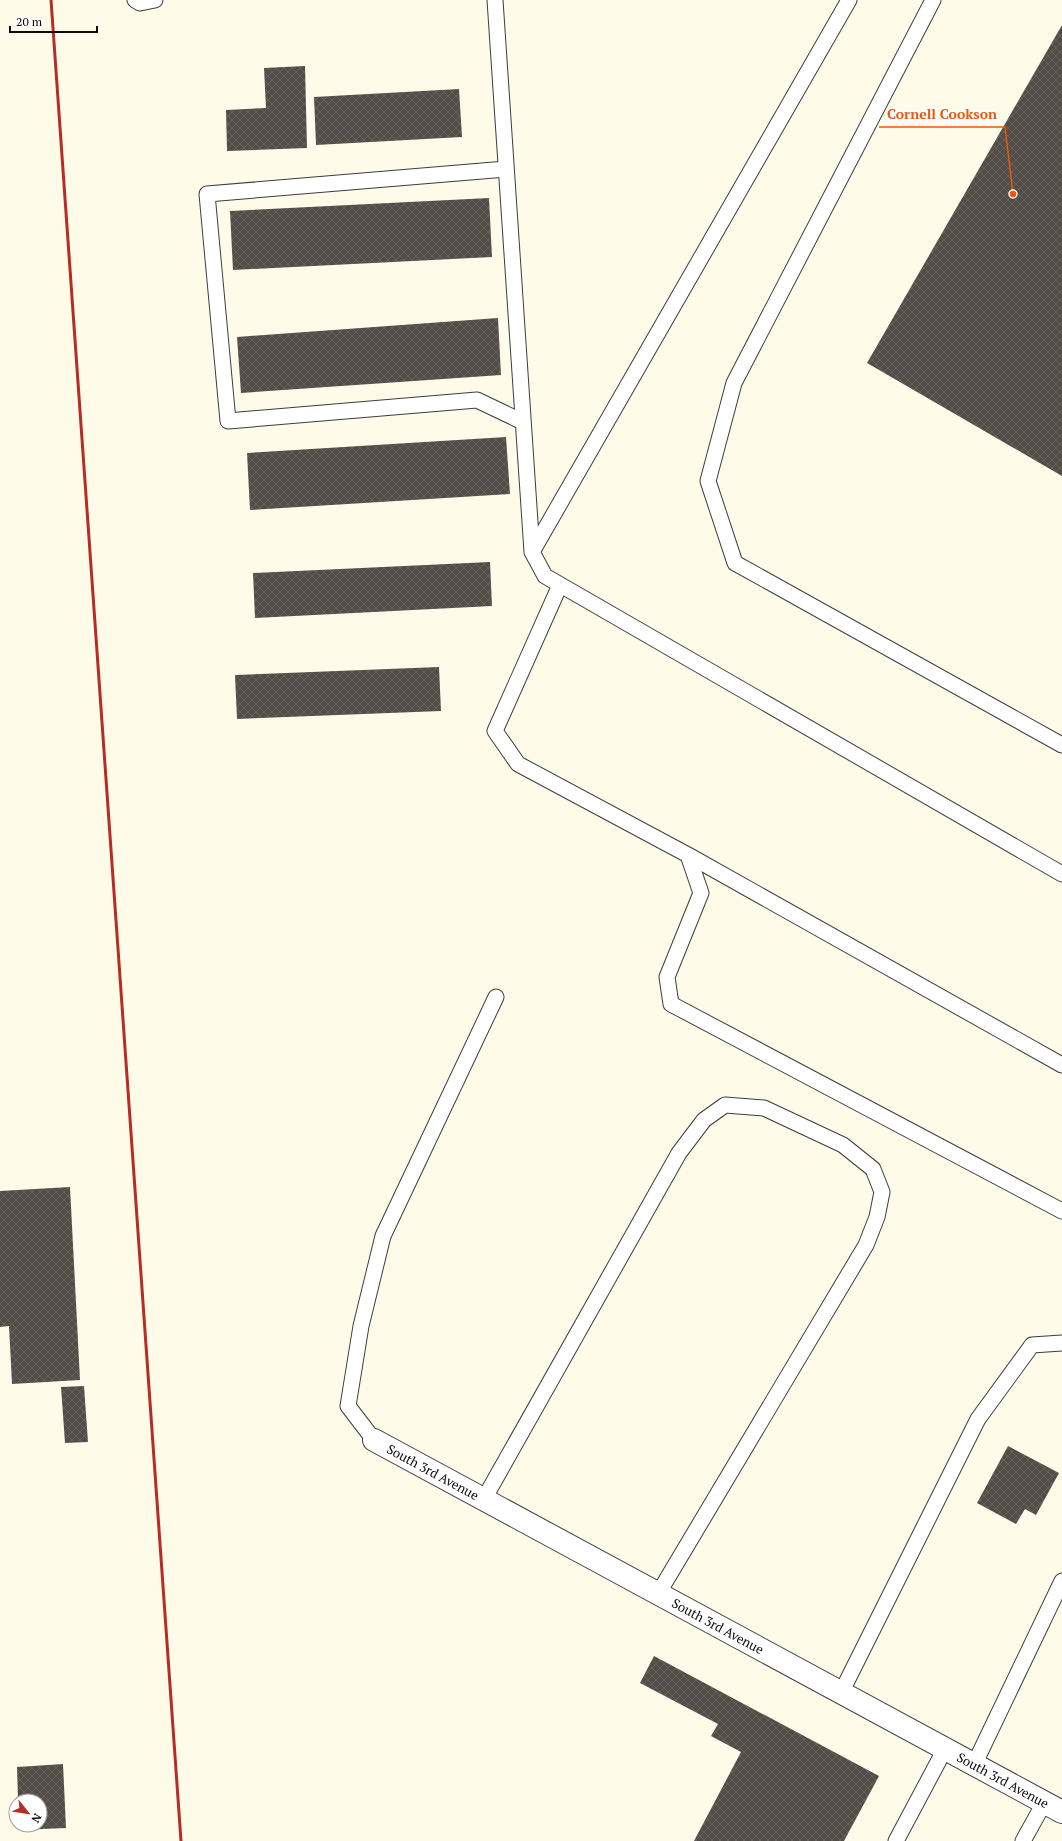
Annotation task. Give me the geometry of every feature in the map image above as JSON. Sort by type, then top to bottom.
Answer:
[{"type":"street","name":"South 3rd Avenue","points":[[374,1440],[1053,1808]]},
{"type":"lane","points":[[136,0],[140,3],[155,0]]},
{"type":"lane","points":[[495,0],[532,552],[545,576],[1062,874]]},
{"type":"lane","points":[[532,552],[849,0]]},
{"type":"lane","points":[[933,0],[734,383],[708,481],[735,563],[1062,745]]},
{"type":"lane","points":[[506,168],[207,194],[228,420],[477,400],[523,422]]},
{"type":"lane","points":[[560,586],[495,731],[518,764],[688,856],[1062,1065]]},
{"type":"lane","points":[[688,856],[701,893],[667,977],[671,1004],[1062,1211]]},
{"type":"lane","points":[[374,1440],[348,1406],[360,1326],[383,1236],[496,997]]},
{"type":"lane","points":[[484,1499],[679,1153],[704,1120],[725,1105],[764,1108],[843,1145],[873,1169],[882,1192],[877,1217],[866,1245],[658,1594]]},
{"type":"lane","points":[[841,1693],[978,1419],[1032,1345],[1062,1343]]},
{"type":"lane","points":[[974,1765],[1062,1581]]},
{"type":"lane","points":[[896,1841],[945,1749]]},
{"type":"lane","points":[[1023,1841],[1053,1808]]},
{"type":"building","points":[[1062,25],[1062,476],[867,363]]},
{"type":"building","points":[[305,66],[307,148],[227,151],[226,110],[266,108],[264,68]]},
{"type":"building","points":[[459,89],[462,137],[316,145],[314,97]]},
{"type":"building","points":[[489,198],[492,257],[233,270],[230,211]]},
{"type":"building","points":[[498,318],[501,375],[241,393],[237,337]]},
{"type":"building","points":[[506,437],[510,494],[250,510],[247,453]]},
{"type":"building","points":[[490,562],[492,606],[255,618],[253,573]]},
{"type":"building","points":[[439,667],[441,711],[237,719],[235,675]]},
{"type":"building","points":[[70,1187],[80,1380],[12,1384],[9,1326],[0,1327],[0,1191]]},
{"type":"building","points":[[84,1386],[88,1442],[65,1443],[61,1387]]},
{"type":"building","points":[[1008,1446],[1059,1473],[1036,1515],[1025,1509],[1016,1524],[977,1503]]},
{"type":"building","points":[[654,1656],[879,1776],[844,1841],[694,1841],[741,1752],[711,1736],[718,1724],[640,1683]]},
{"type":"building","points":[[63,1764],[66,1828],[48,1829],[48,1793],[18,1793],[17,1767]]},
{"type":"railway","points":[[51,0],[181,1841]]},
{"type":"place","name":"Cornell Cookson","points":[[1013,194]]}]
